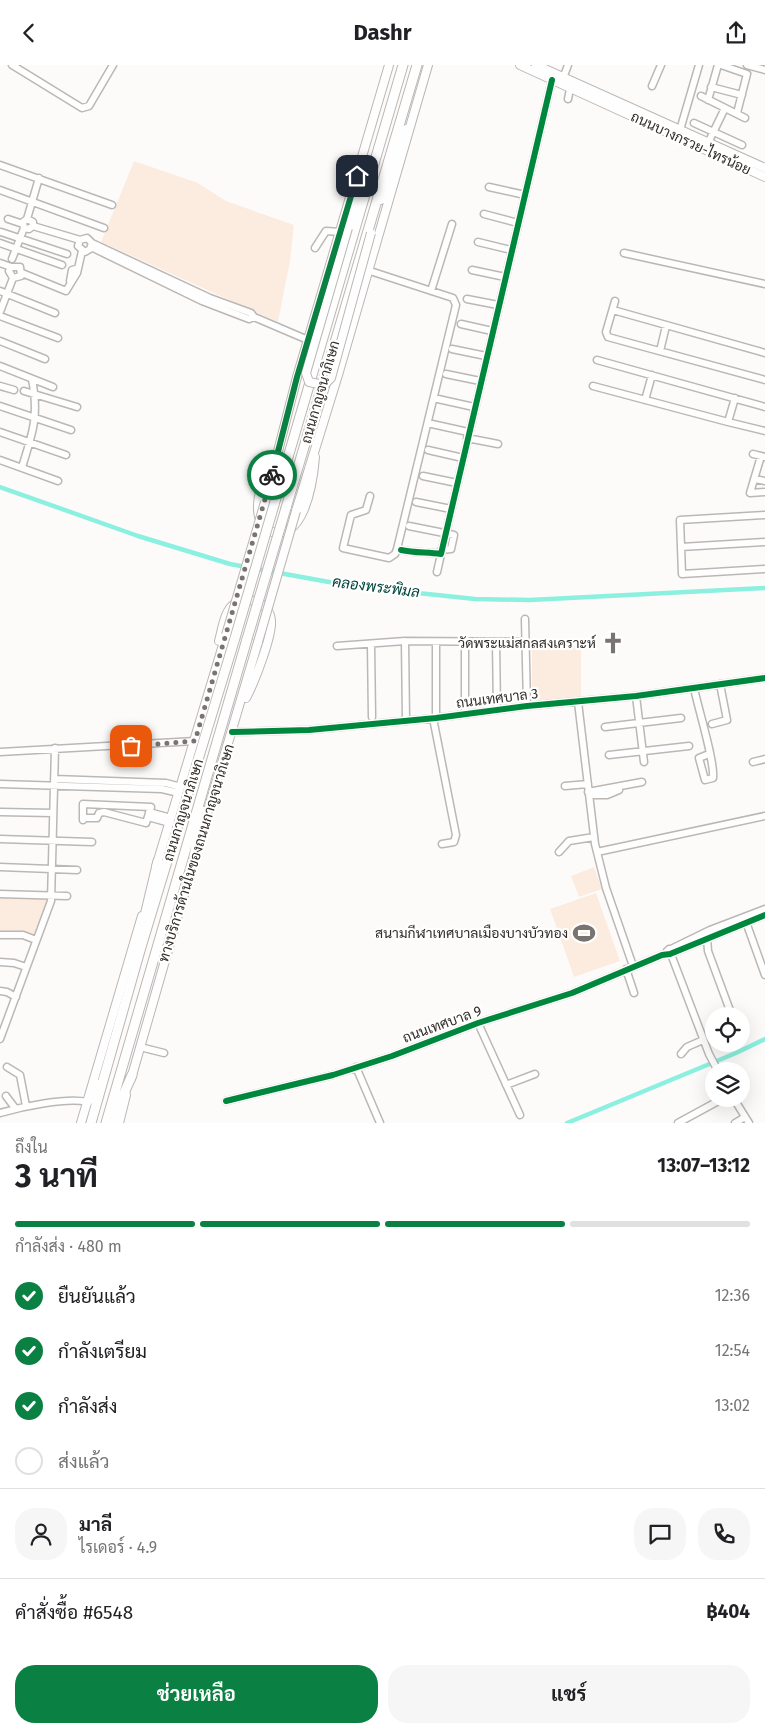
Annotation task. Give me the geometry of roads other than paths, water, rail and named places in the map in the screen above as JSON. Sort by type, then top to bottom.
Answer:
[{"type":"highway","name":"ถนนกาญจนาภิเษก","points":[[91,1123],[230,636],[274,505],[403,65]]},
{"type":"highway","name":"ถนนกาญจนาภิเษก","points":[[106,1123],[417,65]]},
{"type":"highway","points":[[194,857],[206,779]]},
{"type":"highway","points":[[141,947],[141,931],[158,861]]},
{"type":"highway","points":[[111,1123],[132,1075]]},
{"type":"highway","points":[[88,1102],[104,1076]]},
{"type":"main road","points":[[82,1123],[170,820],[206,704],[230,636],[279,443],[389,65]]},
{"type":"main road","name":"ทางบริการด้านในของถนนกาญจนาภิเษก","points":[[119,1123],[194,857],[239,711],[428,65]]},
{"type":"main road","points":[[426,74],[434,65]]},
{"type":"main road","points":[[520,65],[550,73],[564,73],[605,92],[619,106]]},
{"type":"main road","points":[[529,65],[550,73],[570,89],[619,106]]},
{"type":"main road","points":[[536,65],[602,100],[619,106]]},
{"type":"main road","name":"ถนนบางกรวย-ไทรน้อย","points":[[619,106],[680,130],[765,168]]},
{"type":"main road","name":"ถนนบางกรวย-ไทรน้อย","points":[[619,106],[765,177]]},
{"type":"main road","points":[[365,151],[348,228],[306,373],[309,382],[314,385],[324,385],[331,378],[371,233],[401,139],[411,118]]},
{"type":"main road","points":[[279,443],[269,466],[257,506],[258,518],[262,525],[276,533],[291,530],[300,518],[314,471],[317,440]]},
{"type":"main road","points":[[206,704],[209,678],[225,617],[230,608],[239,601],[253,600],[261,604],[269,613],[270,630],[253,685],[239,711]]},
{"type":"street","points":[[12,65],[82,108],[88,106],[114,65]]},
{"type":"street","points":[[564,73],[568,65]]},
{"type":"street","points":[[652,86],[661,65]]},
{"type":"street","points":[[680,130],[699,65]]},
{"type":"street","points":[[708,99],[720,65],[747,74],[737,113]]},
{"type":"street","points":[[748,65],[765,70]]},
{"type":"street","points":[[437,572],[467,435],[525,195],[550,73]]},
{"type":"street","points":[[711,87],[742,95]]},
{"type":"street","points":[[568,99],[570,89]]},
{"type":"street","points":[[701,97],[745,118]]},
{"type":"street","points":[[708,143],[724,108]]},
{"type":"street","points":[[694,123],[742,145]]},
{"type":"street","points":[[0,165],[112,205]]},
{"type":"street","points":[[12,259],[39,179]]},
{"type":"street","points":[[490,187],[525,195]]},
{"type":"street","points":[[0,190],[104,228]]},
{"type":"street","points":[[484,214],[518,223]]},
{"type":"street","points":[[8,219],[24,223],[32,221],[33,226],[80,240],[87,238],[92,245],[212,302],[249,319],[254,317],[308,340]]},
{"type":"street","points":[[431,291],[452,224]]},
{"type":"street","points":[[315,248],[326,231],[340,232]]},
{"type":"street","points":[[1,232],[67,254]]},
{"type":"street","points":[[80,240],[78,246],[82,251]]},
{"type":"street","points":[[478,242],[512,250]]},
{"type":"street","points":[[0,243],[62,265]]},
{"type":"street","points":[[82,251],[87,251],[92,245]]},
{"type":"street","points":[[0,263],[11,267],[20,267],[22,273],[66,291],[70,281],[73,279],[82,251]]},
{"type":"street","points":[[624,253],[765,285]]},
{"type":"street","points":[[11,267],[9,271],[13,278]]},
{"type":"street","points":[[367,269],[453,298],[456,305],[397,549],[395,555],[389,558],[344,549],[342,546],[350,518],[354,513],[366,510],[370,496]]},
{"type":"street","points":[[472,270],[505,277]]},
{"type":"street","points":[[13,278],[18,278],[22,273]]},
{"type":"street","points":[[0,312],[13,278]]},
{"type":"street","points":[[0,291],[55,313]]},
{"type":"street","points":[[467,299],[498,305]]},
{"type":"street","points":[[615,301],[606,332],[608,337],[765,380]]},
{"type":"street","points":[[613,310],[765,353]]},
{"type":"street","points":[[0,316],[58,338]]},
{"type":"street","points":[[461,324],[492,331]]},
{"type":"street","points":[[660,351],[666,326]]},
{"type":"street","points":[[0,341],[45,359]]},
{"type":"street","points":[[452,349],[486,356]]},
{"type":"street","points":[[597,360],[765,407]]},
{"type":"street","points":[[0,366],[53,387]]},
{"type":"street","points":[[446,374],[480,381]]},
{"type":"street","points":[[645,400],[652,375]]},
{"type":"street","points":[[22,467],[36,418],[32,379]]},
{"type":"street","points":[[0,386],[14,390]]},
{"type":"street","points":[[593,386],[765,431]]},
{"type":"street","points":[[24,391],[77,407]]},
{"type":"street","points":[[728,422],[735,398]]},
{"type":"street","points":[[438,399],[474,407]]},
{"type":"street","points":[[0,406],[71,430]]},
{"type":"street","points":[[432,424],[498,444]]},
{"type":"street","points":[[0,432],[66,455]]},
{"type":"street","points":[[428,450],[463,458]]},
{"type":"street","points":[[753,453],[763,456],[750,493],[765,492]]},
{"type":"street","points":[[0,460],[58,481]]},
{"type":"street","points":[[422,476],[457,483]]},
{"type":"street","points":[[754,479],[765,481]]},
{"type":"street","points":[[416,502],[451,509]]},
{"type":"street","points":[[765,515],[680,520],[682,575],[765,569]]},
{"type":"street","points":[[401,550],[420,554],[426,551],[441,552],[450,550],[455,538],[454,535],[409,526]]},
{"type":"street","points":[[681,547],[765,542]]},
{"type":"street","points":[[525,619],[526,706]]},
{"type":"street","points":[[337,646],[405,641],[436,643],[526,642]]},
{"type":"street","points":[[405,641],[406,721]]},
{"type":"street","points":[[496,642],[497,710]]},
{"type":"street","points":[[436,643],[435,718],[456,838],[454,842],[442,844]]},
{"type":"street","points":[[465,643],[465,714]]},
{"type":"street","points":[[371,644],[372,717]]},
{"type":"street","name":"ถนนเทศบาล 3","points":[[232,732],[309,730],[406,721],[526,706],[636,696],[765,678]]},
{"type":"street","points":[[712,724],[727,720],[720,684]]},
{"type":"street","points":[[694,688],[708,754]]},
{"type":"street","points":[[636,696],[644,762]]},
{"type":"street","points":[[578,701],[597,852],[633,966]]},
{"type":"street","points":[[605,727],[681,718]]},
{"type":"street","points":[[0,752],[195,741]]},
{"type":"street","points":[[609,755],[689,746]]},
{"type":"street","points":[[0,1039],[3,1021],[16,997],[52,895],[55,748]]},
{"type":"street","points":[[753,762],[765,759]]},
{"type":"street","points":[[0,784],[54,782],[180,790]]},
{"type":"street","points":[[589,794],[642,783]]},
{"type":"street","points":[[565,786],[588,784]]},
{"type":"street","points":[[589,794],[606,795],[636,787]]},
{"type":"street","points":[[83,804],[150,807],[148,815],[146,823],[104,811],[98,813],[97,818],[83,819],[83,804]]},
{"type":"street","points":[[0,812],[53,813]]},
{"type":"street","points":[[148,815],[170,820]]},
{"type":"street","points":[[597,852],[765,816]]},
{"type":"street","points":[[559,852],[570,841],[594,837]]},
{"type":"street","points":[[0,839],[92,841]]},
{"type":"street","points":[[0,867],[78,870]]},
{"type":"street","points":[[0,894],[67,896]]},
{"type":"street","name":"ถนนเทศบาล 9","points":[[669,952],[710,929],[765,909]]},
{"type":"street","name":"ถนนเทศบาล 9","points":[[226,1101],[333,1075],[392,1056],[478,1023],[572,993],[633,966],[765,915]]},
{"type":"street","points":[[746,922],[765,975]]},
{"type":"street","points":[[0,935],[23,935],[36,941]]},
{"type":"street","points":[[707,938],[708,951],[729,1007]]},
{"type":"street","points":[[669,952],[713,1062]]},
{"type":"street","points":[[0,962],[14,963],[26,967]]},
{"type":"street","points":[[626,969],[634,993]]},
{"type":"street","points":[[0,991],[7,992],[16,997]]},
{"type":"street","points":[[478,1023],[520,1115]]},
{"type":"street","points":[[682,1054],[687,1047],[703,1040]]},
{"type":"street","points":[[140,1047],[164,1053]]},
{"type":"street","points":[[7,1067],[20,1075],[26,1106]]},
{"type":"street","points":[[356,1067],[380,1123]]},
{"type":"street","points":[[506,1085],[535,1074]]},
{"type":"street","points":[[6,1096],[15,1108]]},
{"type":"street","points":[[0,1113],[26,1106],[78,1100],[88,1102]]},
{"type":"street","points":[[678,1123],[707,1107]]},
{"type":"street","points":[[735,1123],[747,1120],[739,1107]]},
{"type":"waterway","name":"คลองพระพิมล","points":[[0,487],[138,536],[230,564],[351,586],[475,599],[530,600],[765,588]]},
{"type":"waterway","points":[[567,1123],[736,1053],[765,1039]]},
{"type":"place","name":"วัดพระแม่สกลสงเคราะห์","points":[[613,643]]},
{"type":"place","name":"สนามกีฬาเทศบาลเมืองบางบัวทอง","points":[[584,933]]}]
